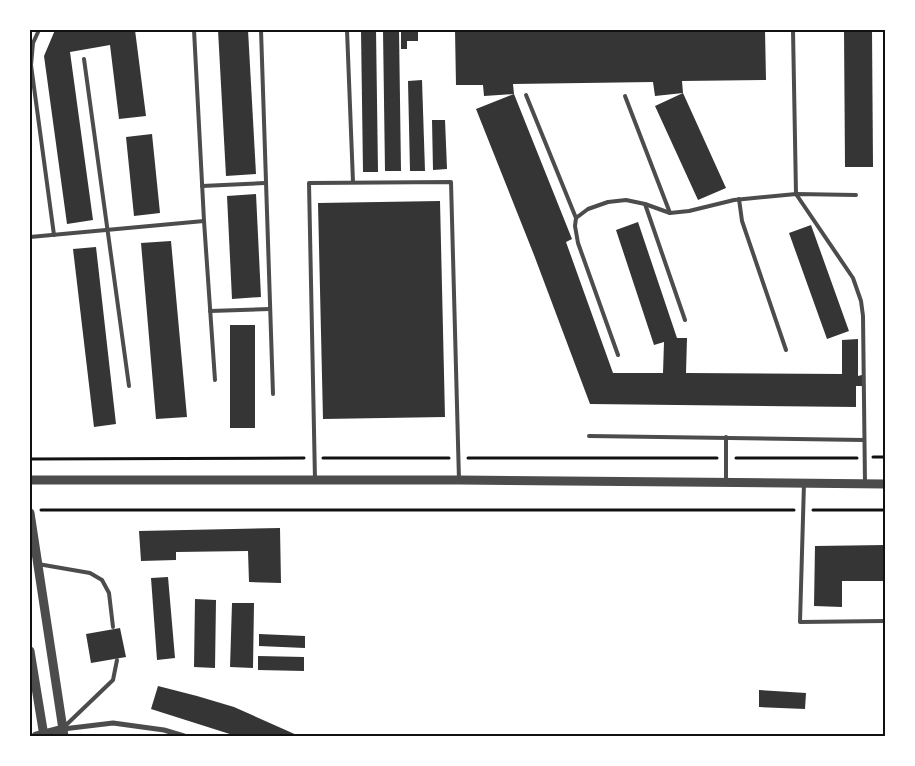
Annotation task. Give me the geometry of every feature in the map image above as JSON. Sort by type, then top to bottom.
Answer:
[{"type":"street","points":[[30,480],[459,480],[885,484]]},
{"type":"street","points":[[30,513],[63,732]]},
{"type":"street","points":[[30,651],[41,735],[113,723],[164,730],[184,736]]},
{"type":"lane","points":[[39,30],[33,43],[31,65],[54,235]]},
{"type":"lane","points":[[194,30],[215,380]]},
{"type":"lane","points":[[261,30],[273,394]]},
{"type":"lane","points":[[347,30],[353,182]]},
{"type":"lane","points":[[793,30],[796,194],[853,278],[861,301],[863,316],[865,484]]},
{"type":"lane","points":[[84,59],[129,386]]},
{"type":"lane","points":[[526,95],[576,218],[575,226],[578,243],[618,355]]},
{"type":"lane","points":[[625,96],[670,213]]},
{"type":"lane","points":[[315,480],[309,183],[353,182],[451,182],[459,480]]},
{"type":"lane","points":[[202,186],[265,183]]},
{"type":"lane","points":[[576,218],[588,209],[608,202],[626,200],[645,204],[670,213],[689,212],[739,199],[796,194],[856,195]]},
{"type":"lane","points":[[739,199],[742,221],[786,350]]},
{"type":"lane","points":[[645,204],[685,320]]},
{"type":"lane","points":[[30,237],[204,221]]},
{"type":"lane","points":[[210,311],[270,309]]},
{"type":"lane","points":[[589,436],[864,440]]},
{"type":"lane","points":[[726,438],[726,483]]},
{"type":"lane","points":[[804,484],[800,622],[885,621]]},
{"type":"lane","points":[[38,564],[90,573],[102,580],[109,593],[113,627]]},
{"type":"lane","points":[[63,732],[113,680],[117,660]]},
{"type":"path","points":[[40,510],[885,510]]},
{"type":"building","points":[[55,30],[135,30],[146,116],[119,119],[110,45],[70,52],[93,220],[67,224],[44,56]]},
{"type":"building","points":[[218,30],[248,30],[256,174],[226,176]]},
{"type":"building","points":[[361,30],[376,30],[378,172],[363,172]]},
{"type":"building","points":[[383,30],[399,30],[401,171],[385,171]]},
{"type":"building","points":[[401,30],[418,30],[418,41],[407,41],[407,49],[401,49]]},
{"type":"building","points":[[455,30],[765,30],[766,80],[682,81],[683,93],[655,96],[653,82],[513,84],[514,94],[484,96],[483,85],[456,85]]},
{"type":"building","points":[[844,30],[872,30],[873,167],[845,167]]},
{"type":"building","points":[[422,80],[425,171],[410,171],[408,81]]},
{"type":"building","points":[[683,93],[726,188],[698,200],[655,106]]},
{"type":"building","points":[[514,94],[572,239],[566,242],[613,373],[663,373],[664,342],[654,345],[616,230],[638,222],[677,338],[687,338],[686,373],[842,374],[842,340],[858,339],[858,376],[862,375],[862,386],[856,386],[856,407],[590,404],[476,109]]},
{"type":"building","points":[[432,120],[445,120],[447,169],[433,170]]},
{"type":"building","points":[[152,134],[160,213],[134,216],[126,137]]},
{"type":"building","points":[[256,194],[261,297],[232,299],[227,196]]},
{"type":"building","points":[[440,201],[445,417],[323,419],[318,203]]},
{"type":"building","points":[[811,225],[849,331],[827,339],[789,233]]},
{"type":"building","points":[[171,241],[187,417],[156,419],[141,243]]},
{"type":"building","points":[[96,247],[116,424],[94,427],[73,249]]},
{"type":"building","points":[[230,325],[255,325],[255,428],[230,428]]},
{"type":"building","points":[[280,528],[281,583],[249,582],[248,551],[176,552],[176,560],[141,561],[139,531]]},
{"type":"building","points":[[885,545],[885,581],[842,581],[842,607],[814,606],[815,546]]},
{"type":"building","points":[[168,577],[175,658],[157,660],[151,578]]},
{"type":"building","points":[[195,599],[216,600],[215,668],[194,667]]},
{"type":"building","points":[[232,603],[254,603],[253,668],[230,667]]},
{"type":"building","points":[[120,628],[126,657],[91,663],[86,634]]},
{"type":"building","points":[[259,634],[305,636],[305,648],[259,646]]},
{"type":"building","points":[[258,656],[304,657],[304,671],[258,670]]},
{"type":"building","points":[[158,686],[234,707],[299,736],[236,736],[151,709]]},
{"type":"building","points":[[759,690],[806,693],[805,709],[759,707]]}]
